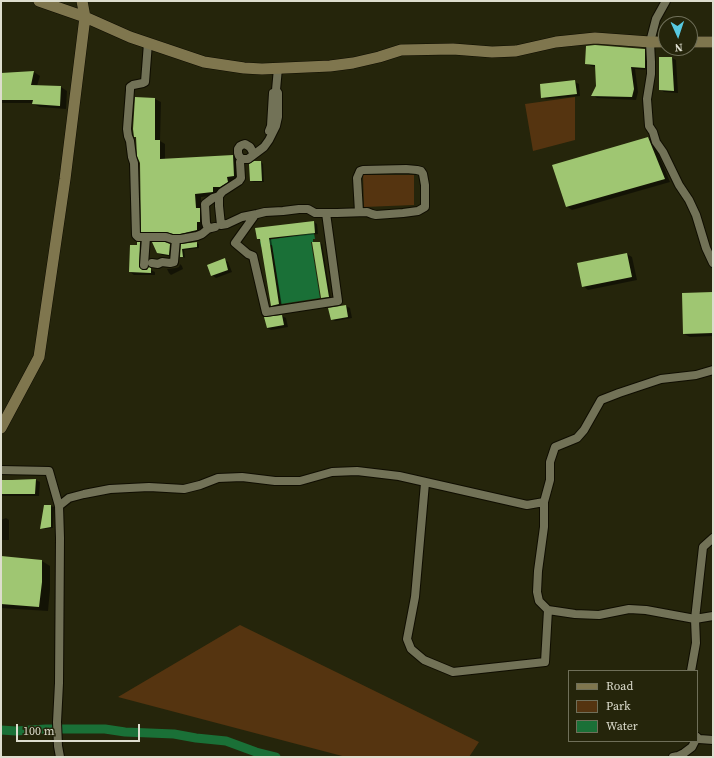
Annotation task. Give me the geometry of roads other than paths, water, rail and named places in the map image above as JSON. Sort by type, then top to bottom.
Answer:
[{"type":"main road","points":[[39,1],[85,17],[130,37],[204,62],[244,68],[262,69],[330,66],[353,63],[401,50],[453,49],[492,52],[516,51],[556,42],[595,38],[658,42]]},
{"type":"main road","points":[[1,428],[39,356],[65,179],[85,17],[82,1]]},
{"type":"main road","points":[[698,42],[713,42]]},
{"type":"street","points":[[666,1],[656,19],[650,42],[651,74],[647,99],[649,126],[679,185],[689,200],[696,215],[706,248],[713,263]]},
{"type":"street","points":[[148,43],[145,82],[130,87],[127,129],[134,163],[136,235],[138,237],[187,239],[202,234],[211,228],[227,224],[242,217],[265,212],[303,208],[315,213],[367,212],[376,215],[415,212],[424,207],[425,185],[423,174],[421,171],[406,169],[360,171],[357,178],[359,212]]},
{"type":"street","points":[[254,154],[250,147],[242,144],[240,146],[238,156],[242,159],[248,159],[264,148],[270,140],[278,117],[278,93],[276,90],[278,68]]},
{"type":"street","points":[[211,228],[207,226],[206,223],[205,204],[213,198],[219,196],[222,192],[239,181],[240,162],[242,159]]},
{"type":"street","points":[[219,196],[218,200],[221,225]]},
{"type":"street","points":[[255,215],[235,243],[248,254],[253,256],[266,312],[338,301],[326,213]]},
{"type":"street","points":[[146,237],[148,264],[174,262],[176,239]]},
{"type":"street","points":[[713,370],[696,375],[661,378],[601,400],[584,430],[577,438],[555,447],[550,462],[550,480],[544,502],[544,527],[538,571],[537,592],[539,601],[548,610],[575,614],[599,615],[630,610],[646,610],[695,619],[713,616]]},
{"type":"street","points":[[1,470],[49,471],[59,506],[59,683],[57,740],[60,757]]},
{"type":"street","points":[[59,506],[69,498],[110,489],[149,487],[184,489],[218,478],[242,477],[300,481],[332,472],[357,471],[399,476],[527,505],[544,502]]},
{"type":"street","points":[[425,483],[415,597],[406,640],[411,649],[424,660],[453,672],[545,662],[548,610]]},
{"type":"street","points":[[691,670],[696,643],[695,619],[703,547],[713,538]]},
{"type":"street","points":[[698,738],[713,740]]},
{"type":"street","points":[[673,757],[684,753],[692,747],[694,742]]},
{"type":"water","points":[[314,233],[315,239],[311,242],[320,298],[281,304],[272,245],[261,247],[260,241]]},
{"type":"waterway","points":[[1,730],[105,729],[125,732],[174,734],[226,741],[256,752],[276,757]]}]
